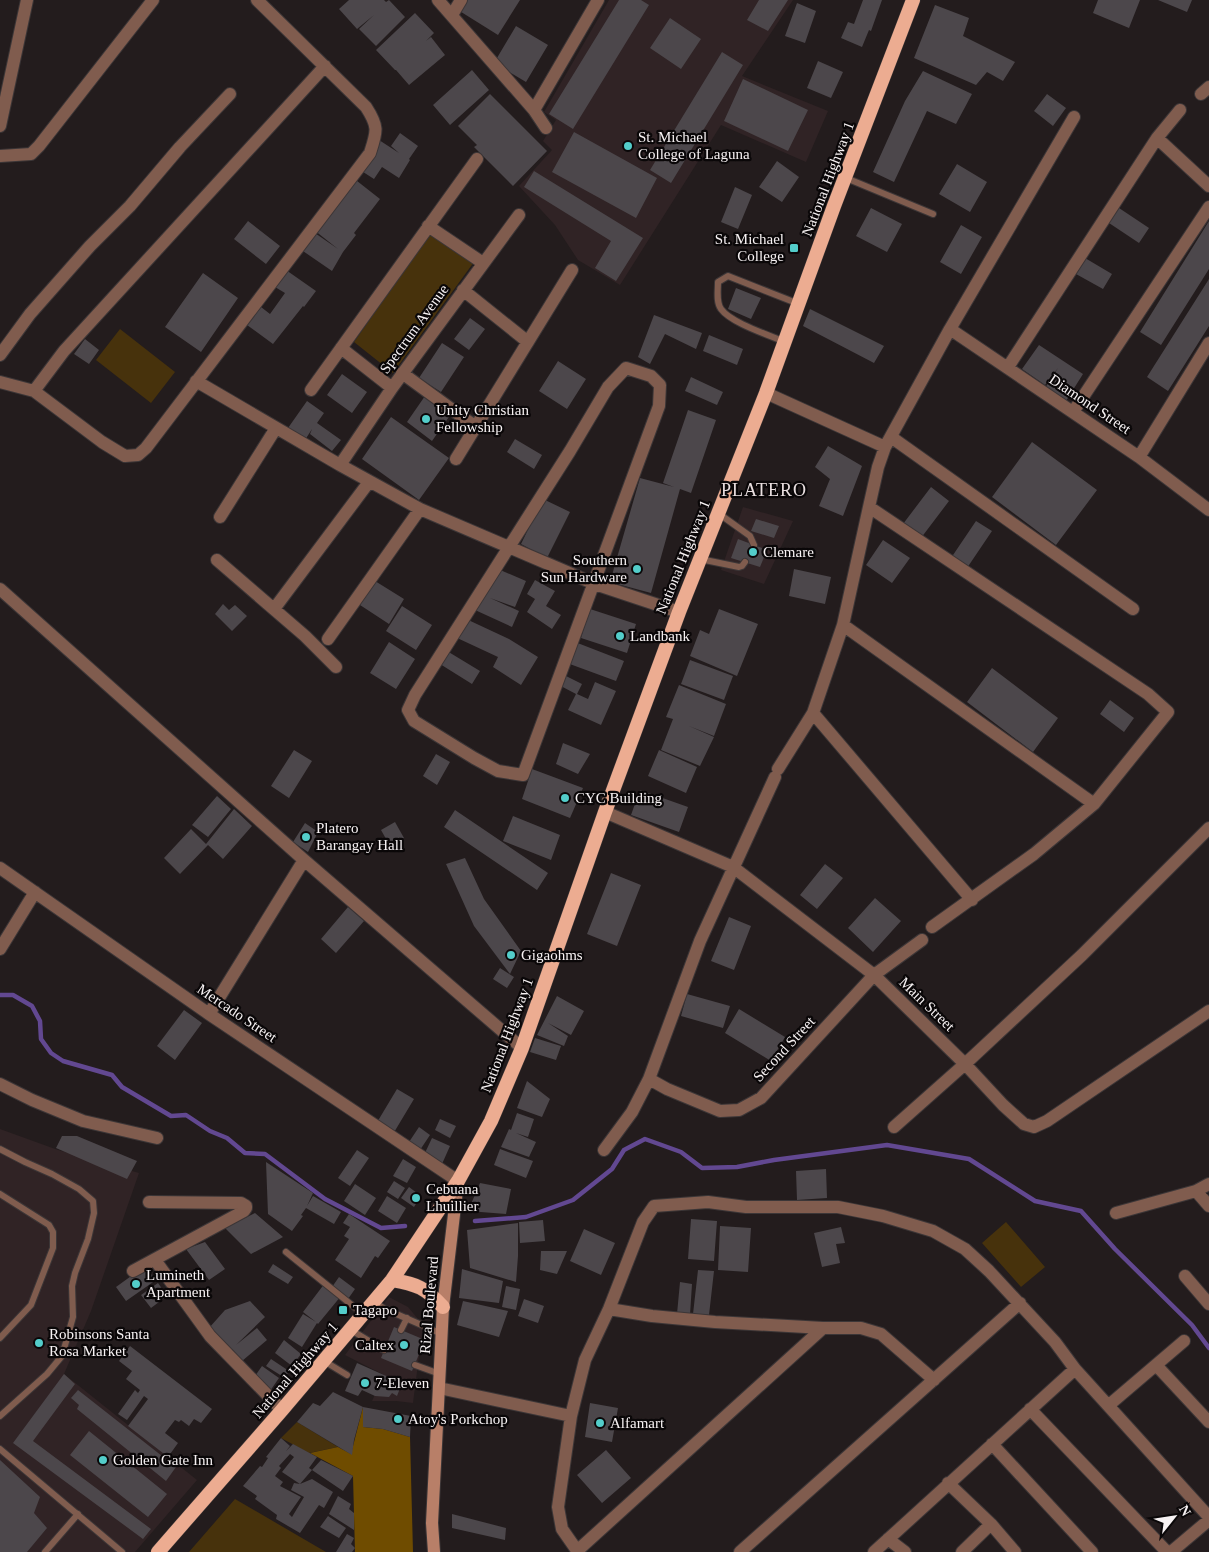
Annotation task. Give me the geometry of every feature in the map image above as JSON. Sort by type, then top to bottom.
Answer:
[{"type":"highway","name":"National Highway 1","points":[[158,1552],[351,1330],[392,1280],[458,1181],[491,1121],[522,1048],[605,812],[679,612],[766,393],[913,0]]},
{"type":"highway","points":[[392,1280],[413,1284],[433,1295],[443,1307]]},
{"type":"main road","name":"Rizal Boulevard","points":[[434,1552],[432,1523],[443,1307],[458,1181]]},
{"type":"street","points":[[0,126],[27,0]]},
{"type":"street","points":[[0,156],[31,154],[39,146],[153,0]]},
{"type":"street","points":[[0,382],[34,391],[102,442],[126,456],[138,455],[146,448],[370,153],[376,135],[375,121],[366,107],[258,0]]},
{"type":"street","points":[[438,0],[534,110],[546,128]]},
{"type":"street","points":[[452,15],[461,0]]},
{"type":"street","points":[[534,110],[598,0]]},
{"type":"street","points":[[34,391],[64,351],[325,66]]},
{"type":"street","points":[[0,355],[30,314],[230,94]]},
{"type":"street","points":[[1008,367],[1157,138],[1180,110]]},
{"type":"street","points":[[604,1150],[632,1112],[649,1079],[700,941],[733,867],[776,773],[813,713],[843,625],[878,467],[888,442],[950,330],[1074,117]]},
{"type":"street","points":[[1157,138],[1209,186]]},
{"type":"street","points":[[311,390],[477,159]]},
{"type":"street","points":[[1073,412],[1209,207]]},
{"type":"street","name":"Spectrum Avenue","points":[[340,465],[402,373],[519,215]]},
{"type":"street","points":[[428,226],[483,263]]},
{"type":"street","points":[[456,459],[572,270]]},
{"type":"street","points":[[463,290],[528,342]]},
{"type":"street","name":"Diamond Street","points":[[950,330],[1008,367],[1139,457],[1205,507]]},
{"type":"street","points":[[1139,457],[1209,343]]},
{"type":"street","points":[[341,348],[392,388]]},
{"type":"street","points":[[626,368],[651,376],[660,384],[659,406],[594,584],[523,775],[498,770],[474,758],[414,721],[408,710],[415,695],[570,451],[608,387],[626,368]]},
{"type":"street","points":[[402,373],[476,427]]},
{"type":"street","points":[[196,381],[369,482],[420,509],[594,584],[679,612]]},
{"type":"street","points":[[766,393],[888,442],[1133,609]]},
{"type":"street","points":[[220,517],[276,428]]},
{"type":"street","points":[[274,609],[369,482]]},
{"type":"street","points":[[1205,507],[1209,494]]},
{"type":"street","points":[[869,507],[1148,694],[1168,712],[1094,804],[1034,854],[932,928]]},
{"type":"street","points":[[328,639],[341,617],[420,509]]},
{"type":"street","points":[[217,560],[274,609],[336,667]]},
{"type":"street","points":[[0,589],[304,860],[522,1048]]},
{"type":"street","points":[[843,625],[1094,804]]},
{"type":"street","points":[[813,713],[972,900]]},
{"type":"street","name":"Main Street","points":[[605,812],[733,867],[874,975],[1024,1124],[1034,1127],[1047,1121],[1209,1011]]},
{"type":"street","points":[[894,1127],[1082,955],[1209,828]]},
{"type":"street","points":[[209,1014],[304,860]]},
{"type":"street","name":"Mercado Street","points":[[0,868],[209,1014],[458,1181]]},
{"type":"street","points":[[0,950],[35,892]]},
{"type":"street","name":"Second Street","points":[[649,1079],[667,1089],[720,1111],[739,1110],[761,1098],[874,975],[922,940]]},
{"type":"street","points":[[0,1084],[32,1100],[83,1121],[157,1138]]},
{"type":"street","points":[[1116,1213],[1196,1191],[1209,1184]]},
{"type":"street","points":[[1196,1191],[1209,1206]]},
{"type":"street","points":[[134,1271],[244,1211],[246,1208],[241,1203],[149,1202]]},
{"type":"street","points":[[823,1328],[577,1552],[562,1529],[558,1507],[571,1416],[586,1360],[610,1309],[643,1222],[654,1206],[708,1202],[746,1207],[838,1207],[882,1216],[933,1231],[965,1248],[1020,1303],[1055,1342],[1075,1368],[1209,1518],[1171,1552]]},
{"type":"street","points":[[155,1260],[210,1336],[282,1410]]},
{"type":"street","points":[[1185,1276],[1209,1304]]},
{"type":"street","points":[[740,1552],[1020,1303]]},
{"type":"street","points":[[610,1309],[661,1317],[715,1322],[823,1328],[861,1328],[881,1334],[934,1380]]},
{"type":"street","points":[[1109,1405],[1184,1341]]},
{"type":"street","points":[[1156,1365],[1209,1422]]},
{"type":"street","points":[[874,1552],[1075,1368]]},
{"type":"street","points":[[439,1388],[571,1416]]},
{"type":"street","points":[[1030,1409],[1166,1552]]},
{"type":"street","points":[[992,1444],[1092,1552]]},
{"type":"street","points":[[948,1484],[991,1524],[1015,1552]]},
{"type":"street","points":[[962,1552],[991,1524]]},
{"type":"street","points":[[888,1538],[905,1552]]},
{"type":"lane","points":[[846,178],[933,214]]},
{"type":"lane","points":[[785,342],[734,320],[721,309],[717,298],[718,282],[728,276],[799,304]]},
{"type":"lane","points":[[718,513],[750,536],[754,545]]},
{"type":"lane","points":[[700,559],[739,567],[745,562]]},
{"type":"lane","points":[[0,1149],[79,1189],[93,1201],[94,1213],[88,1240],[72,1286],[73,1317],[62,1356],[47,1374],[0,1416]]},
{"type":"lane","points":[[0,1194],[49,1225],[53,1232],[54,1248],[31,1305],[0,1338]]},
{"type":"lane","points":[[286,1252],[364,1314]]},
{"type":"lane","points":[[374,1302],[385,1309],[442,1334]]},
{"type":"lane","points":[[401,1330],[407,1318]]},
{"type":"lane","points":[[351,1330],[384,1350]]},
{"type":"lane","points":[[324,1361],[347,1375]]},
{"type":"lane","points":[[414,1365],[440,1374]]},
{"type":"lane","points":[[0,1449],[122,1552]]},
{"type":"lane","points":[[45,1552],[78,1514]]},
{"type":"shaded area","name":"St. Michael College of Laguna","points":[[609,0],[793,0],[742,76],[828,111],[806,162],[721,125],[620,285],[578,260],[555,225],[519,186],[552,150],[543,141],[556,120],[544,112]]},
{"type":"shaded area","points":[[432,231],[474,262],[393,373],[354,342]]},
{"type":"shaded area","points":[[120,329],[175,372],[151,403],[96,360]]},
{"type":"shaded area","name":"Clemare","points":[[743,507],[793,521],[764,584],[721,570]]},
{"type":"shaded area","name":"Robinsons Santa Rosa Market","points":[[0,1129],[58,1150],[139,1173],[91,1311],[64,1374],[197,1480],[135,1552],[0,1552]]},
{"type":"shaded area","points":[[1006,1222],[1045,1267],[1021,1287],[982,1243]]},
{"type":"shaded area","name":"Caltex","points":[[389,1297],[408,1307],[423,1325],[413,1403],[372,1401],[384,1375],[345,1355]]},
{"type":"shaded area","points":[[363,1407],[363,1427],[383,1429],[410,1437],[413,1552],[355,1552],[353,1476],[310,1453],[338,1447],[351,1454]]},
{"type":"shaded area","points":[[297,1422],[338,1447],[309,1453],[281,1438]]},
{"type":"shaded area","points":[[235,1499],[326,1552],[189,1552]]},
{"type":"building","points":[[349,0],[384,0],[386,2],[389,0],[405,17],[376,46],[359,29],[374,15],[357,29],[339,9]]},
{"type":"building","points":[[464,0],[520,0],[498,35],[458,10]]},
{"type":"building","points":[[619,0],[641,0],[649,5],[573,129],[549,114]]},
{"type":"building","points":[[759,0],[788,0],[768,31],[747,20]]},
{"type":"building","points":[[863,0],[882,0],[871,31],[869,30],[862,47],[841,38],[848,22],[854,24]]},
{"type":"building","points":[[1098,0],[1140,0],[1129,28],[1093,13]]},
{"type":"building","points":[[1158,0],[1192,0],[1187,12]]},
{"type":"building","points":[[797,3],[816,11],[805,43],[785,36]]},
{"type":"building","points":[[935,5],[969,18],[963,36],[1015,62],[1003,81],[987,72],[976,85],[914,58]]},
{"type":"building","points":[[415,13],[434,33],[426,41],[431,37],[445,55],[409,85],[376,50]]},
{"type":"building","points":[[670,18],[701,39],[681,69],[650,48]]},
{"type":"building","points":[[516,26],[548,45],[526,82],[494,63]]},
{"type":"building","points":[[722,52],[743,65],[671,183],[650,170]]},
{"type":"building","points":[[818,61],[843,72],[831,98],[807,88]]},
{"type":"building","points":[[472,70],[489,90],[450,125],[433,105]]},
{"type":"building","points":[[923,71],[972,94],[956,124],[927,111],[894,182],[873,172],[905,101]]},
{"type":"building","points":[[743,79],[808,110],[788,151],[724,121]]},
{"type":"building","points":[[490,94],[547,151],[513,186],[474,147],[477,145],[458,126]]},
{"type":"building","points":[[1047,94],[1066,108],[1053,126],[1034,111]]},
{"type":"building","points":[[574,132],[657,178],[636,218],[552,172]]},
{"type":"building","points":[[400,133],[418,146],[399,178],[382,167],[374,179],[360,170],[379,140],[399,153],[391,146]]},
{"type":"building","points":[[777,161],[799,177],[782,202],[759,187]]},
{"type":"building","points":[[957,164],[987,182],[970,212],[939,194]]},
{"type":"building","points":[[534,171],[643,238],[616,281],[595,268],[611,241],[524,187]]},
{"type":"building","points":[[352,177],[380,199],[354,233],[356,235],[332,271],[300,249],[312,231],[338,249],[314,230]]},
{"type":"building","points":[[735,187],[752,195],[738,229],[721,222]]},
{"type":"building","points":[[871,208],[902,224],[887,252],[856,236]]},
{"type":"building","points":[[1119,208],[1149,228],[1139,243],[1109,223]]},
{"type":"building","points":[[248,221],[280,246],[266,264],[234,239]]},
{"type":"building","points":[[1209,221],[1209,269],[1161,345],[1140,332]]},
{"type":"building","points":[[961,225],[982,237],[961,274],[940,262]]},
{"type":"building","points":[[1085,258],[1112,274],[1103,289],[1076,274]]},
{"type":"building","points":[[286,270],[316,291],[273,344],[247,325],[261,307],[270,314],[285,293],[275,287]]},
{"type":"building","points":[[203,273],[238,298],[201,352],[165,327]]},
{"type":"building","points":[[1209,279],[1209,326],[1168,391],[1147,377]]},
{"type":"building","points":[[736,288],[761,298],[751,319],[728,309]]},
{"type":"building","points":[[810,309],[884,346],[874,363],[803,326]]},
{"type":"building","points":[[654,315],[702,333],[696,349],[665,334],[650,364],[638,357]]},
{"type":"building","points":[[470,318],[485,329],[469,350],[454,339]]},
{"type":"building","points":[[709,335],[743,349],[737,365],[703,351]]},
{"type":"building","points":[[85,339],[99,350],[89,364],[74,354]]},
{"type":"building","points":[[442,343],[464,357],[441,392],[419,378]]},
{"type":"building","points":[[1039,345],[1083,374],[1066,401],[1045,388],[1058,368],[1045,385],[1022,369]]},
{"type":"building","points":[[558,361],[586,379],[567,409],[539,391]]},
{"type":"building","points":[[342,374],[367,392],[352,413],[327,395]]},
{"type":"building","points":[[691,377],[723,392],[717,405],[685,391]]},
{"type":"building","points":[[425,396],[451,414],[432,441],[407,422]]},
{"type":"building","points":[[307,401],[324,413],[317,423],[341,440],[332,451],[310,434],[312,429],[305,440],[288,428]]},
{"type":"building","points":[[688,410],[716,420],[691,493],[680,489],[651,593],[610,582],[640,478],[674,487],[663,483]]},
{"type":"building","points":[[391,417],[449,458],[419,500],[362,459]]},
{"type":"building","points":[[515,439],[542,455],[534,469],[507,452]]},
{"type":"building","points":[[1032,442],[1097,490],[1056,545],[992,497]]},
{"type":"building","points":[[828,446],[862,466],[843,516],[819,506],[830,479],[815,467]]},
{"type":"building","points":[[931,487],[949,501],[921,538],[903,524]]},
{"type":"building","points":[[543,499],[570,512],[547,558],[521,544]]},
{"type":"building","points":[[756,519],[779,526],[774,538],[751,531]]},
{"type":"building","points":[[976,521],[992,531],[967,568],[951,558]]},
{"type":"building","points":[[738,539],[767,550],[760,567],[731,558]]},
{"type":"building","points":[[883,540],[910,558],[892,583],[866,565]]},
{"type":"building","points":[[498,569],[526,581],[515,607],[490,598],[519,611],[512,627],[475,610]]},
{"type":"building","points":[[794,569],[831,577],[825,604],[789,596]]},
{"type":"building","points":[[535,580],[555,591],[546,606],[561,615],[552,629],[527,612],[535,599],[527,594]]},
{"type":"building","points":[[375,581],[404,599],[389,624],[360,605]]},
{"type":"building","points":[[223,604],[229,610],[235,605],[247,616],[232,631],[215,614]]},
{"type":"building","points":[[402,606],[432,625],[416,650],[386,631]]},
{"type":"building","points":[[590,609],[636,624],[627,653],[581,638]]},
{"type":"building","points":[[719,609],[758,624],[737,676],[690,656],[700,630],[709,634]]},
{"type":"building","points":[[464,618],[509,639],[538,657],[521,685],[493,667],[498,657],[455,637]]},
{"type":"building","points":[[389,642],[415,659],[396,689],[370,673]]},
{"type":"building","points":[[575,642],[624,661],[616,681],[567,663]]},
{"type":"building","points":[[447,651],[480,671],[472,684],[440,664]]},
{"type":"building","points":[[690,660],[733,676],[724,700],[681,684]]},
{"type":"building","points":[[992,668],[1058,718],[1033,752],[967,702]]},
{"type":"building","points":[[562,674],[582,684],[577,694],[588,699],[595,682],[616,691],[601,725],[568,710],[576,694],[557,684]]},
{"type":"building","points":[[679,685],[726,704],[714,736],[689,726],[714,737],[700,766],[661,750],[673,719],[666,717]]},
{"type":"building","points":[[1110,700],[1134,718],[1124,732],[1100,714]]},
{"type":"building","points":[[563,743],[590,754],[578,774],[556,764]]},
{"type":"building","points":[[294,750],[312,761],[289,798],[271,786]]},
{"type":"building","points":[[659,750],[697,767],[686,793],[648,776]]},
{"type":"building","points":[[436,754],[450,762],[437,785],[423,776]]},
{"type":"building","points":[[532,769],[583,788],[570,818],[522,799]]},
{"type":"building","points":[[640,790],[688,807],[679,832],[631,815]]},
{"type":"building","points":[[217,796],[231,809],[208,837],[192,825]]},
{"type":"building","points":[[234,809],[252,826],[223,859],[208,845],[180,874],[164,858],[191,829],[206,844]]},
{"type":"building","points":[[455,810],[548,873],[537,890],[444,827]]},
{"type":"building","points":[[513,816],[560,835],[551,860],[503,841]]},
{"type":"building","points":[[395,822],[404,838],[390,846],[381,830]]},
{"type":"building","name":"Platero Barangay Hall","points":[[305,823],[318,832],[308,852],[293,842]]},
{"type":"building","points":[[465,858],[484,899],[521,951],[510,974],[474,926],[446,864]]},
{"type":"building","points":[[825,864],[843,878],[817,909],[800,895]]},
{"type":"building","points":[[611,873],[641,885],[617,946],[587,934]]},
{"type":"building","points":[[875,898],[901,921],[873,952],[848,928]]},
{"type":"building","points":[[348,907],[364,921],[336,953],[321,939]]},
{"type":"building","points":[[729,917],[751,926],[734,970],[711,961]]},
{"type":"building","points":[[500,968],[514,977],[507,988],[493,979]]},
{"type":"building","points":[[687,994],[730,1006],[723,1028],[681,1016]]},
{"type":"building","points":[[557,996],[584,1011],[571,1035],[548,1023],[568,1036],[564,1046],[537,1035]]},
{"type":"building","points":[[739,1009],[785,1037],[771,1061],[725,1033]]},
{"type":"building","points":[[184,1010],[202,1023],[175,1060],[157,1046]]},
{"type":"building","points":[[535,1038],[561,1046],[556,1060],[530,1052]]},
{"type":"building","points":[[527,1081],[550,1099],[542,1117],[517,1108]]},
{"type":"building","points":[[397,1089],[414,1099],[393,1134],[376,1124]]},
{"type":"building","points":[[517,1113],[534,1119],[528,1137],[516,1133],[536,1142],[529,1157],[501,1147],[509,1129],[511,1130]]},
{"type":"building","points":[[440,1119],[456,1126],[450,1138],[435,1130]]},
{"type":"building","points":[[419,1127],[430,1135],[420,1150],[409,1142]]},
{"type":"building","points":[[62,1136],[77,1136],[137,1161],[127,1179],[56,1148]]},
{"type":"building","points":[[432,1138],[450,1146],[442,1164],[424,1155]]},
{"type":"building","points":[[500,1149],[533,1161],[526,1178],[494,1165]]},
{"type":"building","points":[[357,1150],[369,1158],[350,1186],[338,1178]]},
{"type":"building","points":[[403,1159],[416,1167],[407,1183],[393,1176]]},
{"type":"building","points":[[266,1162],[313,1193],[307,1206],[313,1196],[341,1212],[334,1224],[306,1208],[301,1215],[303,1216],[292,1231],[268,1214]]},
{"type":"building","points":[[826,1169],[827,1198],[797,1200],[796,1171]]},
{"type":"building","points":[[394,1181],[405,1188],[398,1199],[387,1192]]},
{"type":"building","points":[[480,1183],[511,1189],[506,1214],[468,1211]]},
{"type":"building","points":[[355,1184],[376,1198],[365,1215],[344,1201]]},
{"type":"building","points":[[409,1187],[421,1196],[414,1207],[401,1198]]},
{"type":"building","points":[[387,1196],[406,1208],[397,1223],[378,1211]]},
{"type":"building","points":[[255,1213],[283,1237],[251,1254],[225,1228]]},
{"type":"building","points":[[349,1214],[390,1241],[378,1258],[375,1256],[361,1278],[335,1260],[349,1239],[344,1236],[350,1227],[343,1223]]},
{"type":"building","points":[[691,1219],[717,1221],[714,1261],[688,1259]]},
{"type":"building","points":[[543,1220],[545,1241],[520,1243],[519,1222]]},
{"type":"building","points":[[518,1223],[516,1282],[470,1268],[467,1230]]},
{"type":"building","points":[[720,1226],[751,1228],[748,1272],[718,1270]]},
{"type":"building","points":[[841,1227],[845,1243],[836,1244],[840,1263],[822,1267],[814,1233]]},
{"type":"building","points":[[584,1229],[615,1243],[601,1275],[570,1261]]},
{"type":"building","points":[[205,1242],[225,1269],[209,1280],[186,1249]]},
{"type":"building","points":[[541,1251],[567,1251],[557,1274],[540,1270]]},
{"type":"building","points":[[273,1264],[293,1277],[288,1284],[268,1272]]},
{"type":"building","name":"Lumineth Apartment","points":[[145,1266],[156,1280],[126,1301],[116,1287]]},
{"type":"building","points":[[462,1269],[503,1281],[499,1303],[459,1298]]},
{"type":"building","points":[[698,1270],[714,1271],[709,1315],[693,1314]]},
{"type":"building","points":[[339,1277],[355,1289],[348,1299],[332,1287]]},
{"type":"building","points":[[680,1282],[692,1284],[690,1315],[677,1314]]},
{"type":"building","points":[[158,1283],[167,1296],[151,1308],[141,1295]]},
{"type":"building","points":[[325,1283],[341,1296],[317,1323],[302,1347],[288,1338],[303,1314],[316,1322],[303,1312]]},
{"type":"building","points":[[506,1286],[520,1289],[516,1310],[502,1307]]},
{"type":"building","points":[[524,1299],[544,1306],[538,1323],[518,1316]]},
{"type":"building","points":[[250,1301],[265,1317],[236,1345],[257,1328],[267,1340],[242,1361],[209,1328],[225,1310]]},
{"type":"building","points":[[463,1301],[508,1311],[499,1337],[457,1325]]},
{"type":"building","name":"Caltex","points":[[394,1327],[425,1340],[412,1371],[381,1358]]},
{"type":"building","points":[[284,1340],[301,1354],[292,1366],[275,1353]]},
{"type":"building","points":[[130,1346],[212,1409],[201,1423],[194,1419],[189,1426],[181,1420],[179,1422],[175,1420],[165,1433],[178,1443],[168,1457],[128,1426],[148,1399],[144,1396],[127,1420],[118,1414],[135,1390],[138,1393],[140,1390],[126,1379],[132,1371],[119,1361]]},
{"type":"building","points":[[271,1359],[289,1371],[285,1378],[266,1366]]},
{"type":"building","name":"7-Eleven","points":[[357,1363],[402,1383],[397,1396],[392,1393],[389,1397],[375,1396],[362,1390],[358,1396],[345,1391]]},
{"type":"building","points":[[262,1366],[279,1378],[270,1391],[253,1379]]},
{"type":"building","points":[[64,1374],[75,1384],[33,1441],[151,1529],[143,1539],[13,1443]]},
{"type":"building","points":[[78,1390],[176,1467],[166,1481],[77,1409],[79,1405],[71,1398]]},
{"type":"building","points":[[333,1392],[363,1407],[352,1455],[297,1422],[313,1403],[320,1406]]},
{"type":"building","points":[[590,1403],[618,1408],[612,1442],[585,1437]]},
{"type":"building","points":[[363,1407],[411,1416],[410,1437],[383,1429],[363,1427]]},
{"type":"building","points":[[89,1431],[167,1494],[148,1517],[70,1455]]},
{"type":"building","points":[[281,1438],[290,1446],[286,1451],[293,1444],[317,1457],[309,1468],[312,1470],[300,1484],[312,1479],[333,1492],[324,1508],[319,1505],[300,1533],[276,1519],[277,1515],[255,1499],[257,1496],[243,1486],[260,1466],[262,1467],[268,1458],[266,1457]],"holes":[[[290,1454],[294,1457],[282,1472],[300,1484],[294,1483],[291,1490],[304,1497],[292,1517],[289,1514],[301,1497],[280,1486],[283,1482],[275,1476],[281,1468],[279,1466]]]},
{"type":"building","points":[[606,1450],[631,1478],[602,1503],[577,1475]]},
{"type":"building","points":[[0,1460],[40,1497],[34,1513],[47,1528],[27,1552],[0,1552]]},
{"type":"building","points":[[321,1460],[353,1476],[343,1491],[312,1470]]},
{"type":"building","points":[[338,1496],[351,1504],[349,1509],[354,1513],[354,1530],[329,1514]]},
{"type":"building","points":[[452,1514],[506,1528],[505,1540],[452,1528]]},
{"type":"building","points":[[328,1516],[346,1528],[339,1538],[320,1527]]},
{"type":"building","points":[[347,1534],[354,1538],[351,1544],[355,1548],[352,1552],[336,1552]]},
{"type":"waterway","points":[[0,995],[13,995],[32,1006],[40,1021],[41,1039],[51,1053],[63,1061],[112,1075],[122,1087],[171,1116],[186,1115],[210,1131],[227,1138],[245,1153],[265,1154],[325,1199],[381,1228],[405,1226]]},
{"type":"waterway","points":[[475,1221],[526,1217],[573,1200],[612,1169],[624,1150],[645,1139],[681,1152],[702,1168],[737,1167],[774,1160],[887,1145],[969,1159],[1035,1201],[1081,1211],[1115,1249],[1192,1325],[1209,1348]]},
{"type":"place","name":"St. Michael College of Laguna","points":[[628,146]]},
{"type":"place","name":"St. Michael College","points":[[794,248]]},
{"type":"place","name":"Unity Christian Fellowship","points":[[426,419]]},
{"type":"place","name":"Clemare","points":[[753,552]]},
{"type":"place","name":"Southern Sun Hardware","points":[[637,569]]},
{"type":"place","name":"Landbank","points":[[620,636]]},
{"type":"place","name":"CYC Building","points":[[565,798]]},
{"type":"place","name":"Platero Barangay Hall","points":[[306,837]]},
{"type":"place","name":"Gigaohms","points":[[511,955]]},
{"type":"place","name":"Cebuana Lhuillier","points":[[416,1198]]},
{"type":"place","name":"Lumineth Apartment","points":[[136,1284]]},
{"type":"place","name":"Tagapo","points":[[343,1310]]},
{"type":"place","name":"Robinsons Santa Rosa Market","points":[[39,1343]]},
{"type":"place","name":"Caltex","points":[[404,1345]]},
{"type":"place","name":"7-Eleven","points":[[365,1383]]},
{"type":"place","name":"Atoy's Porkchop","points":[[398,1419]]},
{"type":"place","name":"Alfamart","points":[[600,1423]]},
{"type":"place","name":"Golden Gate Inn","points":[[103,1460]]},
{"type":"district","name":"PLATERO","points":[[764,490]]}]
